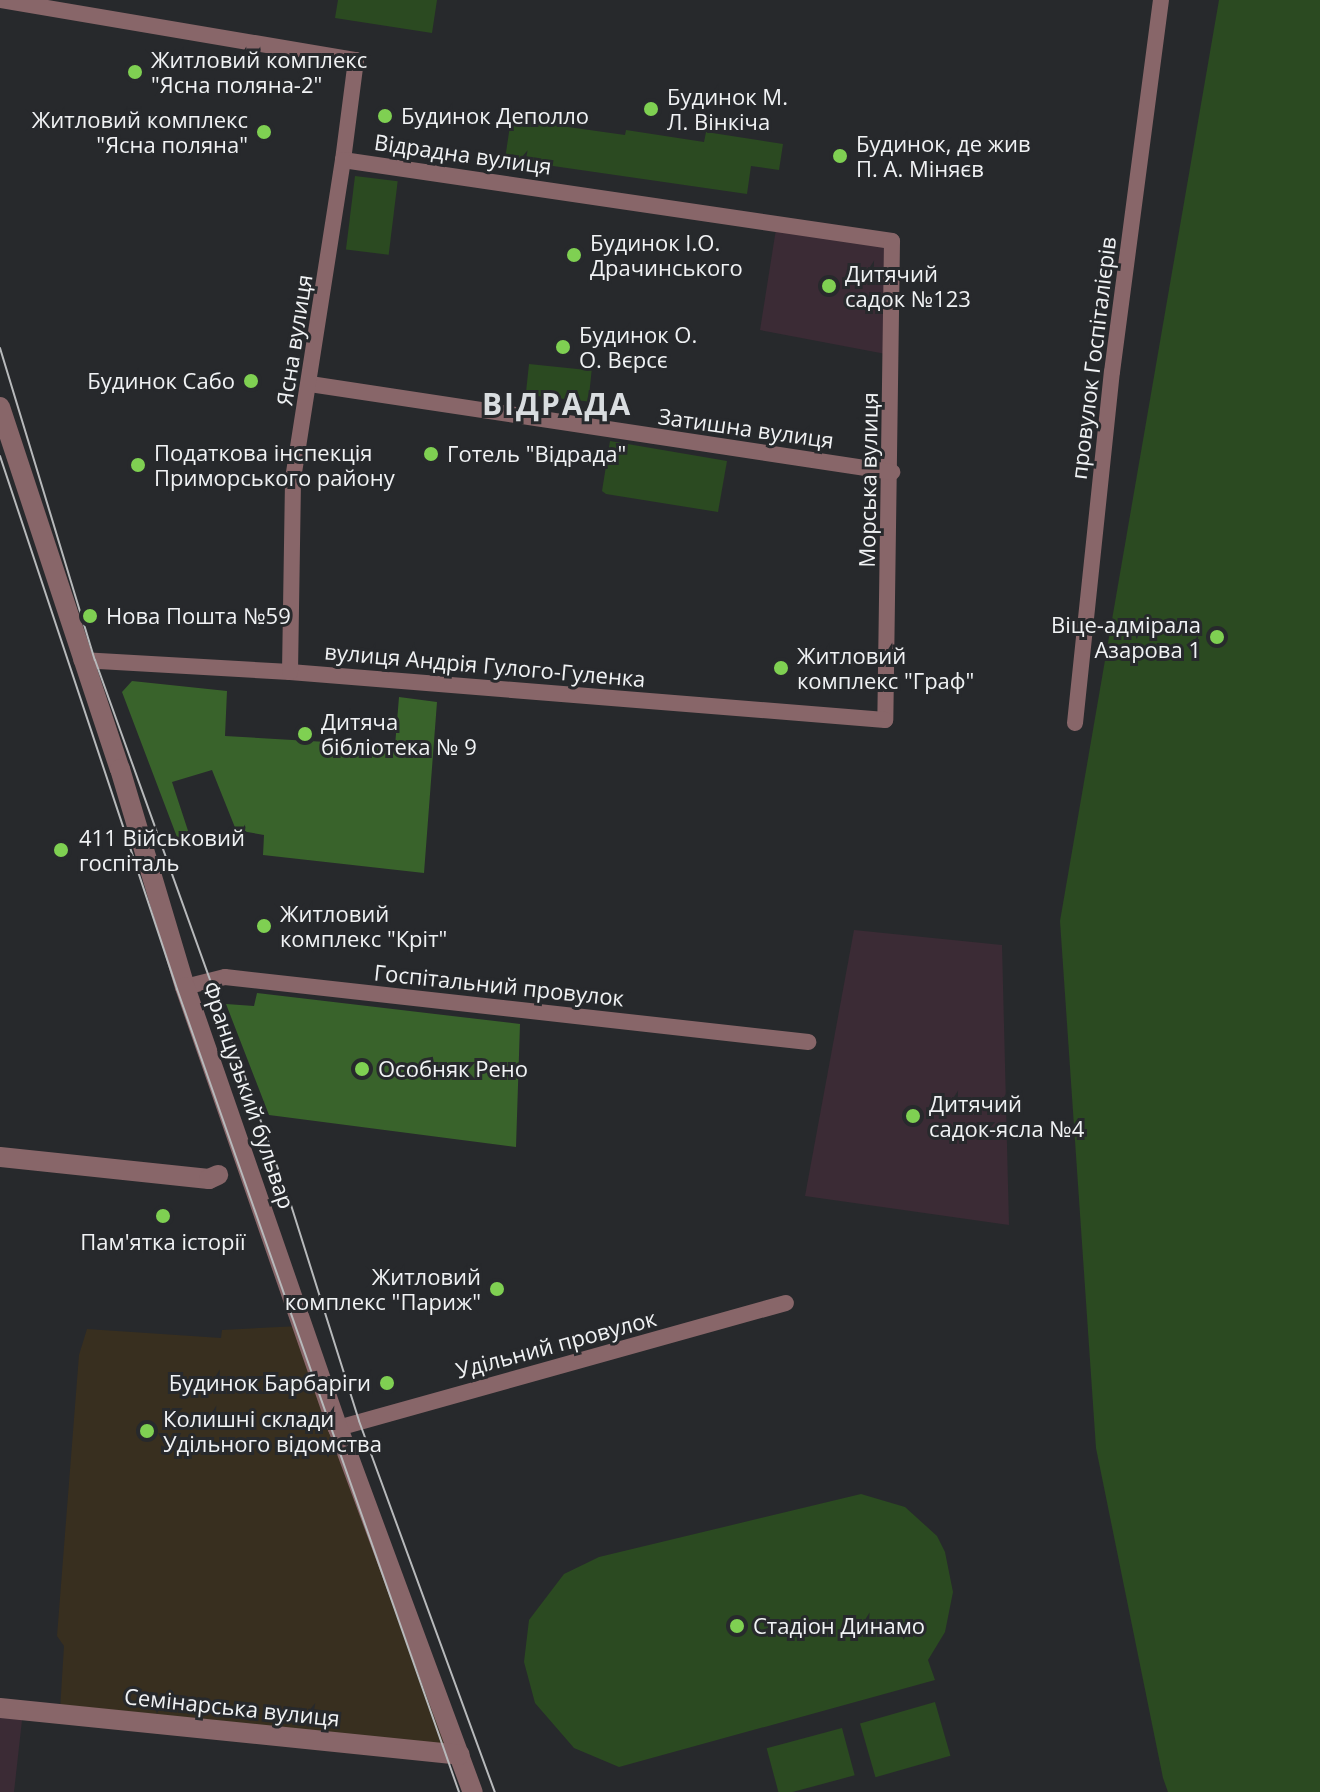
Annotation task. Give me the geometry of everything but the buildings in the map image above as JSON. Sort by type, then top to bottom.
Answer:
[{"type":"street","name":"Відрадна вулиця","points":[[0,0],[356,60],[343,160],[892,241]]},
{"type":"street","name":"провулок Госпіталієрів","points":[[1075,723],[1112,372],[1161,0]]},
{"type":"street","name":"Ясна вулиця","points":[[290,672],[293,479],[343,160]]},
{"type":"street","name":"Морська вулиця","points":[[885,720],[892,472],[892,241]]},
{"type":"street","name":"Затишна вулиця","points":[[310,384],[892,472]]},
{"type":"street","name":"Французький бульвар","points":[[0,407],[81,660],[120,769],[185,987],[338,1428],[473,1792]]},
{"type":"street","name":"вулиця Андрія Гулого-Гуленка","points":[[81,660],[290,672],[885,720]]},
{"type":"street","name":"Госпітальний провулок","points":[[185,987],[225,977],[808,1042]]},
{"type":"street","points":[[0,1157],[253,1177]]},
{"type":"street","name":"Удільний провулок","points":[[338,1428],[786,1303]]},
{"type":"street","name":"Семінарська вулиця","points":[[0,1708],[460,1755]]},
{"type":"shaded area","name":"Дитячий садок №123","points":[[776,229],[890,242],[891,355],[760,330]]},
{"type":"shaded area","name":"Дитячий садок-ясла №4","points":[[854,930],[1002,945],[1009,1225],[805,1196]]},
{"type":"shaded area","points":[[300,1326],[458,1753],[60,1710],[64,1646],[57,1636],[79,1355],[87,1329],[221,1338],[222,1330]]},
{"type":"shaded area","points":[[0,1709],[23,1711],[14,1792],[0,1792]]},
{"type":"green space","points":[[338,0],[437,0],[432,33],[335,18]]},
{"type":"green space","points":[[1219,0],[1320,0],[1320,1792],[1168,1792],[1163,1778],[1096,1448],[1060,921]]},
{"type":"green space","points":[[511,119],[625,135],[626,130],[704,142],[706,132],[783,144],[779,170],[751,166],[747,194],[505,159]]},
{"type":"green space","points":[[355,176],[398,181],[389,255],[346,249]]},
{"type":"green space","points":[[529,364],[592,371],[588,401],[526,395]]},
{"type":"green space","points":[[610,441],[727,461],[718,512],[606,494],[602,491]]},
{"type":"green space","points":[[132,681],[227,691],[225,736],[395,746],[399,697],[437,702],[424,873],[263,855],[264,835],[236,830],[212,770],[172,782],[193,846],[180,845],[122,692]]},
{"type":"green space","points":[[257,993],[520,1024],[516,1147],[269,1115],[226,1004],[254,1006]]},
{"type":"green space","name":"Стадіон Динамо","points":[[861,1494],[905,1507],[937,1536],[945,1552],[953,1592],[945,1632],[928,1660],[935,1680],[619,1767],[574,1748],[535,1703],[524,1662],[529,1620],[564,1574],[599,1557]]},
{"type":"green space","points":[[935,1702],[950,1756],[875,1777],[860,1723]]},
{"type":"green space","points":[[842,1728],[855,1775],[792,1792],[778,1792],[767,1748]]},
{"type":"tram line","points":[[0,348],[95,660],[291,1205],[359,1421],[495,1792]]},
{"type":"tram line","points":[[0,456],[177,989],[459,1792]]},
{"type":"place","name":"Житловий комплекс \"Ясна поляна-2\"","points":[[135,72]]},
{"type":"place","name":"Будинок М. Л. Вінкіча","points":[[651,109]]},
{"type":"place","name":"Будинок Деполло","points":[[385,116]]},
{"type":"place","name":"Житловий комплекс \"Ясна поляна\"","points":[[264,132]]},
{"type":"place","name":"Будинок, де жив П. А. Міняєв","points":[[840,156]]},
{"type":"place","name":"Будинок І.О. Драчинського","points":[[574,255]]},
{"type":"place","name":"Дитячий садок №123","points":[[829,286]]},
{"type":"place","name":"Будинок О. О. Вєрсє","points":[[563,347]]},
{"type":"place","name":"Будинок Сабо","points":[[251,381]]},
{"type":"place","name":"Готель \"Відрада\"","points":[[431,454]]},
{"type":"place","name":"Податкова інспекція Приморського району","points":[[138,465]]},
{"type":"place","name":"Нова Пошта №59","points":[[90,616]]},
{"type":"place","name":"Віце-адмірала Азарова 1","points":[[1217,637]]},
{"type":"place","name":"Житловий комплекс \"Граф\"","points":[[781,668]]},
{"type":"place","name":"Дитяча бібліотека № 9","points":[[305,734]]},
{"type":"place","name":"411 Військовий госпіталь","points":[[61,850]]},
{"type":"place","name":"Житловий комплекс \"Кріт\"","points":[[264,926]]},
{"type":"place","name":"Особняк Рено","points":[[362,1069]]},
{"type":"place","name":"Дитячий садок-ясла №4","points":[[913,1116]]},
{"type":"place","name":"Пам'ятка історії","points":[[163,1216]]},
{"type":"place","name":"Житловий комплекс \"Париж\"","points":[[497,1289]]},
{"type":"place","name":"Будинок Барбаріги","points":[[387,1383]]},
{"type":"place","name":"Колишні склади Удільного відомства","points":[[147,1431]]},
{"type":"place","name":"Стадіон Динамо","points":[[737,1626]]},
{"type":"district","name":"ВІДРАДА","points":[[557,404]]}]
